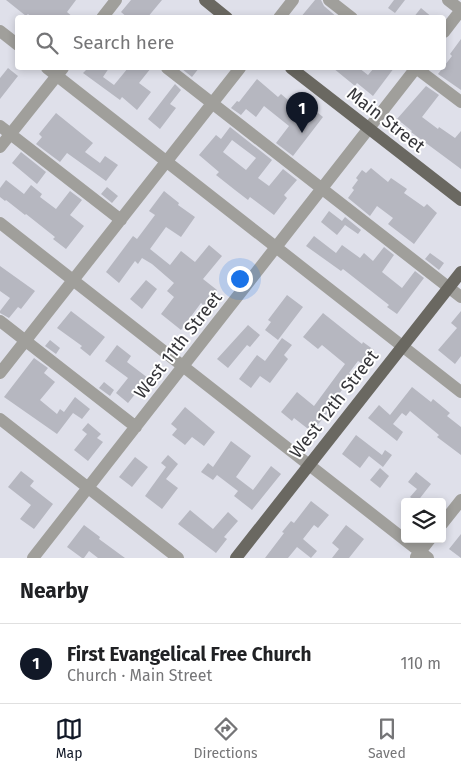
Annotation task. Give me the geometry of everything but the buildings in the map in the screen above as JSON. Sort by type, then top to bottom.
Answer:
[{"type":"main road","points":[[205,0],[223,15]]},
{"type":"main road","name":"Main Street","points":[[294,70],[461,200]]},
{"type":"main road","name":"West 12th Street","points":[[236,558],[461,272]]},
{"type":"street","points":[[104,15],[116,0]]},
{"type":"street","points":[[281,15],[293,0]]},
{"type":"street","points":[[329,0],[348,15]]},
{"type":"street","points":[[446,29],[461,10],[448,0]]},
{"type":"street","points":[[0,31],[15,43]]},
{"type":"street","points":[[0,147],[5,130],[55,70],[167,162],[461,392]]},
{"type":"street","points":[[170,70],[461,297]]},
{"type":"street","points":[[0,373],[238,70]]},
{"type":"street","name":"West 11th Street","points":[[33,558],[414,70]]},
{"type":"street","points":[[419,70],[461,102]]},
{"type":"street","points":[[5,130],[121,220]]},
{"type":"street","points":[[0,223],[309,465],[421,556],[428,543]]},
{"type":"street","points":[[0,321],[136,427]]},
{"type":"street","points":[[0,419],[178,558]]},
{"type":"street","points":[[446,519],[461,500]]},
{"type":"place","name":"First Evangelical Free Church","points":[[302,133]]}]
